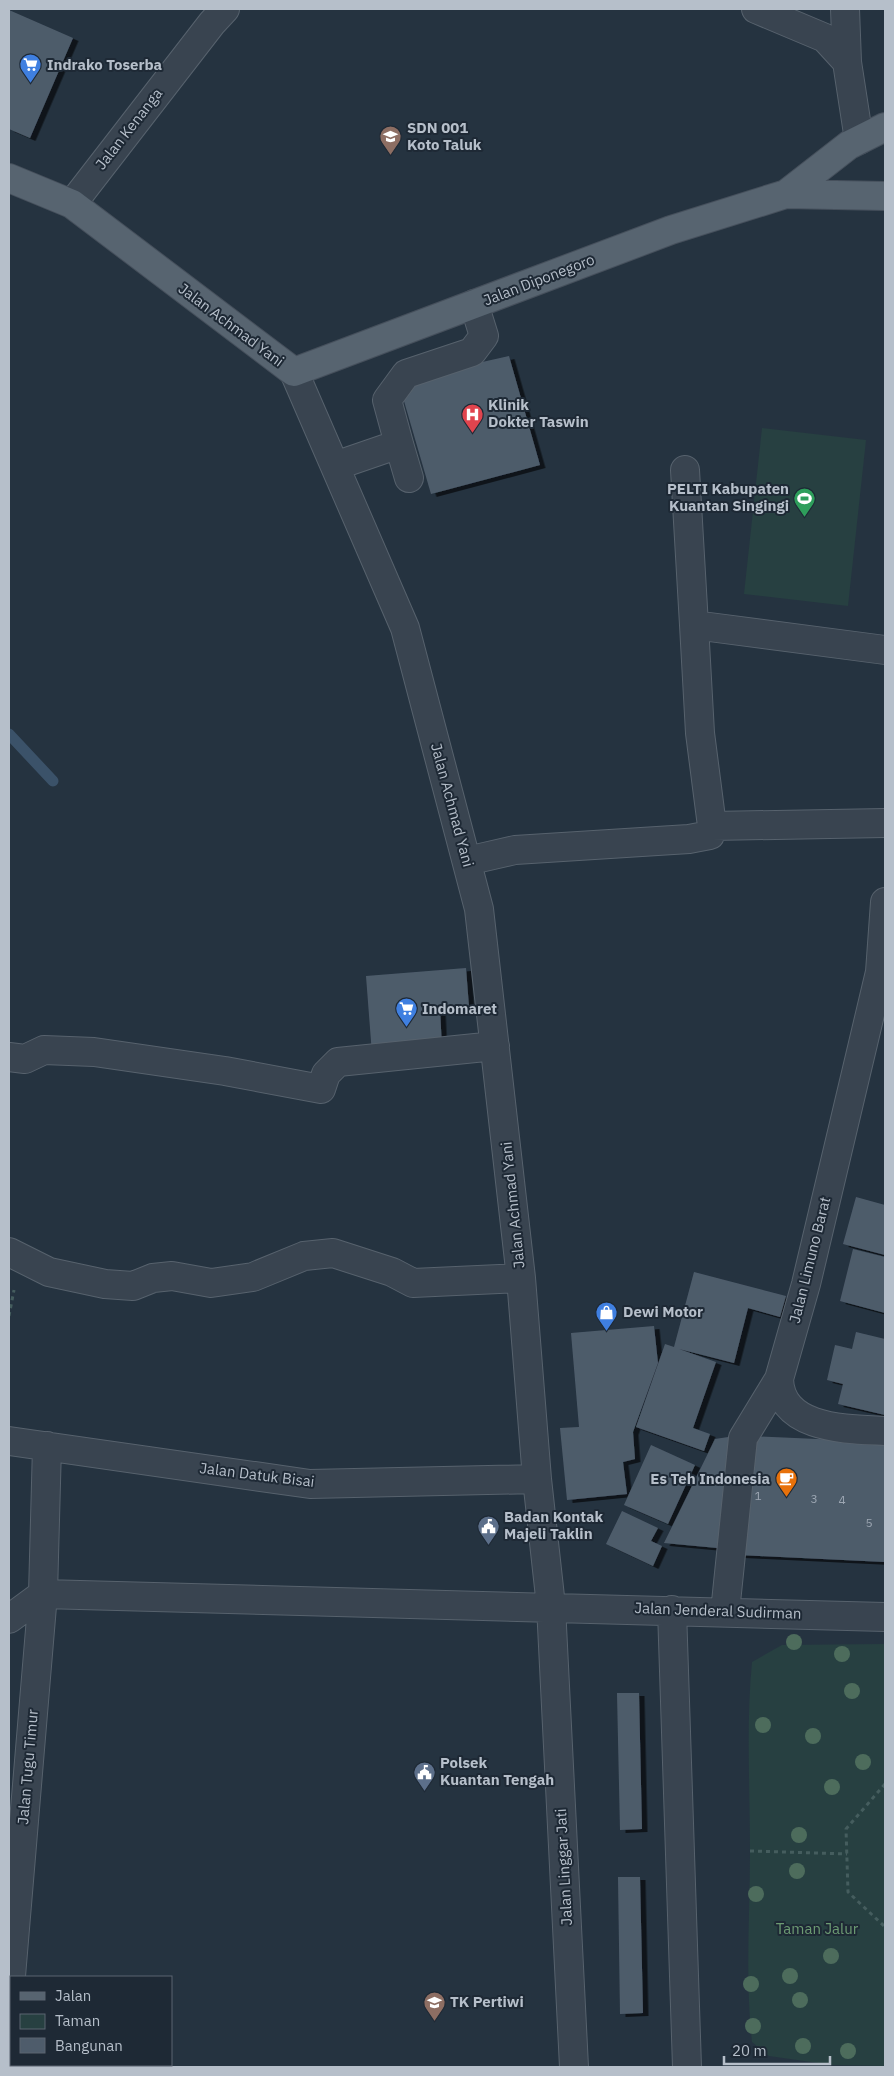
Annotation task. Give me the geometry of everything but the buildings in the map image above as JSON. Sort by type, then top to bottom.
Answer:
[{"type":"main road","name":"Jalan Diponegoro","points":[[786,194],[850,145],[885,128]]},
{"type":"main road","name":"Jalan Achmad Yani","points":[[9,178],[72,204],[294,372]]},
{"type":"main road","name":"Jalan Diponegoro","points":[[294,372],[671,230],[786,194],[885,196]]},
{"type":"street","name":"Jalan Kenanga","points":[[72,204],[212,23],[225,9]]},
{"type":"street","points":[[756,9],[825,38],[847,62]]},
{"type":"street","points":[[845,9],[847,62],[859,140]]},
{"type":"street","points":[[409,478],[388,400],[406,374],[472,352],[484,336],[474,304]]},
{"type":"street","name":"Jalan Achmad Yani","points":[[294,372],[405,628],[479,909],[521,1278],[537,1479],[551,1606]]},
{"type":"street","points":[[335,466],[399,444]]},
{"type":"street","points":[[467,861],[515,850],[689,839],[710,835],[712,826],[700,733],[685,470]]},
{"type":"street","points":[[694,625],[885,650]]},
{"type":"street","points":[[712,826],[885,823]]},
{"type":"street","name":"Jalan Limuno Barat","points":[[726,1612],[743,1438],[779,1379],[806,1284],[883,973],[885,902]]},
{"type":"street","points":[[9,1057],[25,1060],[44,1050],[94,1052],[225,1071],[321,1089],[326,1074],[338,1062],[495,1046]]},
{"type":"street","points":[[9,1252],[49,1272],[105,1284],[133,1286],[154,1278],[172,1276],[211,1283],[253,1277],[304,1256],[333,1253],[392,1272],[413,1283],[521,1278]]},
{"type":"street","points":[[779,1379],[780,1391],[785,1402],[792,1411],[801,1417],[844,1428],[885,1431]]},
{"type":"street","name":"Jalan Datuk Bisai","points":[[9,1441],[310,1484],[537,1479]]},
{"type":"street","name":"Jalan Tugu Timur","points":[[9,2000],[12,1921],[43,1594],[47,1446]]},
{"type":"street","points":[[9,1619],[43,1594]]},
{"type":"street","name":"Jalan Jenderal Sudirman","points":[[43,1594],[551,1606],[885,1617]]},
{"type":"street","name":"Jalan Linggar Jati","points":[[551,1606],[574,2067]]},
{"type":"street","points":[[672,1610],[687,2067]]},
{"type":"path","points":[[885,1784],[846,1829],[848,1892],[885,1928]]},
{"type":"path","points":[[750,1851],[847,1854]]},
{"type":"green space","name":"PELTI Kabupaten Kuantan Singingi","points":[[762,428],[866,440],[848,606],[744,594]]},
{"type":"green space","name":"Taman Jalur","points":[[885,1644],[885,2066],[832,2065],[769,2056],[752,2042],[749,1995],[749,1733],[752,1662],[782,1645]]},
{"type":"waterway","points":[[9,734],[53,781]]},
{"type":"place","name":"Indrako Toserba","points":[[31,84]]},
{"type":"place","name":"SDN 001 Koto Taluk","points":[[391,156]]},
{"type":"place","name":"Klinik Dokter Taswin","points":[[472,433]]},
{"type":"place","name":"PELTI Kabupaten Kuantan Singingi","points":[[805,517]]},
{"type":"place","name":"Indomaret","points":[[406,1028]]},
{"type":"place","name":"Dewi Motor","points":[[607,1331]]},
{"type":"place","name":"Es Teh Indonesia","points":[[786,1498]]},
{"type":"place","name":"Badan Kontak Majeli Taklin","points":[[488,1545]]},
{"type":"place","name":"Polsek Kuantan Tengah","points":[[424,1791]]},
{"type":"place","name":"TK Pertiwi","points":[[434,2021]]}]
